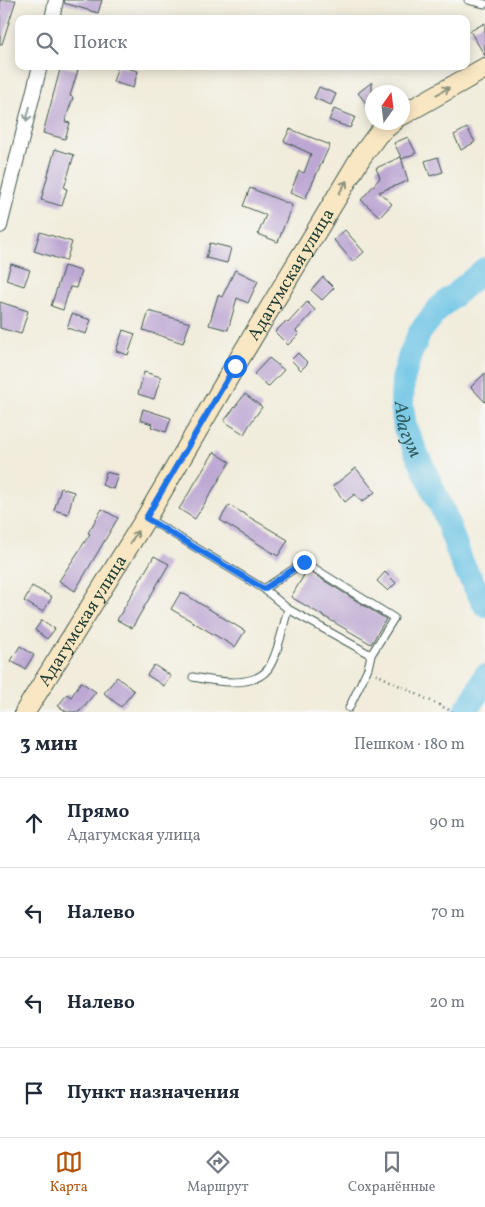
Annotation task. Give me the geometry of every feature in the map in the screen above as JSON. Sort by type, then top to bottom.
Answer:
[{"type":"main road","points":[[410,110],[485,68]]},
{"type":"main road","name":"Адагумская улица","points":[[25,712],[146,518],[361,157],[383,130]]},
{"type":"street","points":[[53,15],[56,0]]},
{"type":"street","points":[[0,226],[39,70]]},
{"type":"lane","points":[[468,0],[485,4]]},
{"type":"lane","points":[[146,518],[264,589],[288,609],[371,655]]},
{"type":"lane","points":[[264,589],[304,562],[394,618],[371,655],[368,668],[349,708]]},
{"type":"lane","points":[[193,677],[223,682],[242,681],[253,679],[267,670],[280,641],[288,609]]},
{"type":"path","points":[[374,673],[454,712]]},
{"type":"building","points":[[0,0],[16,0],[2,44],[0,44]]},
{"type":"building","points":[[65,0],[102,0],[98,13],[64,3]]},
{"type":"building","points":[[485,23],[485,56],[470,31]]},
{"type":"building","points":[[60,70],[78,70],[70,96],[73,97],[65,122],[70,123],[65,139],[43,133]]},
{"type":"building","points":[[117,70],[138,71],[133,88],[113,82]]},
{"type":"building","points":[[319,87],[336,94],[331,105],[314,98]]},
{"type":"building","points":[[365,88],[365,102],[358,93]]},
{"type":"building","points":[[334,109],[355,117],[350,128],[329,120]]},
{"type":"building","points":[[467,128],[475,142],[461,150],[454,135]]},
{"type":"building","points":[[290,129],[330,145],[305,199],[290,193],[299,171],[304,173],[311,154],[284,141]]},
{"type":"building","points":[[408,137],[416,153],[402,159],[394,143]]},
{"type":"building","points":[[55,149],[74,155],[64,188],[67,189],[62,206],[41,200]]},
{"type":"building","points":[[401,157],[408,181],[379,192],[392,204],[380,217],[361,200],[380,178],[376,168]]},
{"type":"building","points":[[438,157],[443,172],[430,176],[425,161]]},
{"type":"building","points":[[250,188],[292,205],[278,242],[258,234],[266,215],[243,206]]},
{"type":"building","points":[[345,230],[364,252],[353,262],[334,240]]},
{"type":"building","points":[[40,232],[72,242],[66,261],[34,251]]},
{"type":"building","points":[[210,243],[231,248],[227,263],[206,258]]},
{"type":"building","points":[[11,264],[30,270],[24,286],[6,280]]},
{"type":"building","points":[[64,266],[81,271],[76,288],[70,287],[63,310],[51,306]]},
{"type":"building","points":[[235,270],[258,281],[248,303],[237,298],[228,330],[209,325],[218,295],[222,297]]},
{"type":"building","points":[[323,277],[334,288],[322,300],[311,290]]},
{"type":"building","points":[[0,302],[28,311],[21,334],[0,328]]},
{"type":"building","points":[[307,302],[315,310],[296,331],[299,334],[288,345],[275,332],[286,321],[288,323]]},
{"type":"building","points":[[149,311],[190,323],[183,343],[143,330]]},
{"type":"building","points":[[72,314],[91,320],[86,334],[67,328]]},
{"type":"building","points":[[123,330],[135,334],[128,355],[116,351]]},
{"type":"building","points":[[298,353],[308,363],[301,370],[291,360]]},
{"type":"building","points":[[269,358],[284,370],[268,387],[254,374]]},
{"type":"building","points":[[144,372],[161,377],[154,399],[138,394]]},
{"type":"building","points":[[485,373],[485,402],[471,387]]},
{"type":"building","points":[[245,394],[262,407],[244,434],[224,421]]},
{"type":"building","points":[[143,409],[171,418],[166,432],[151,427],[152,424],[140,420]]},
{"type":"building","points":[[214,452],[230,462],[195,519],[179,509]]},
{"type":"building","points":[[356,468],[375,492],[362,502],[355,494],[345,502],[333,486]]},
{"type":"building","points":[[106,472],[118,475],[113,489],[102,485]]},
{"type":"building","points":[[61,488],[74,492],[68,514],[54,510]]},
{"type":"building","points":[[229,505],[288,540],[278,556],[220,520]]},
{"type":"building","points":[[102,509],[118,518],[75,591],[59,581],[90,534],[88,533]]},
{"type":"building","points":[[154,556],[169,564],[132,628],[117,620]]},
{"type":"building","points":[[307,570],[386,619],[371,644],[291,597]]},
{"type":"building","points":[[385,572],[396,583],[388,591],[377,581]]},
{"type":"building","points":[[32,586],[52,597],[43,612],[24,601]]},
{"type":"building","points":[[181,592],[245,631],[235,647],[171,609]]},
{"type":"building","points":[[42,620],[55,629],[47,639],[35,630]]},
{"type":"building","points":[[20,646],[34,655],[25,669],[11,661]]},
{"type":"building","points":[[154,665],[171,676],[164,686],[147,675]]},
{"type":"building","points":[[117,677],[134,691],[121,707],[104,693]]},
{"type":"building","points":[[81,682],[96,692],[79,712],[67,712],[58,706],[67,694],[71,697]]},
{"type":"waterway","name":"Адагум","points":[[485,269],[439,308],[420,332],[410,355],[403,380],[402,404],[405,428],[445,515],[462,563],[485,605]]},
{"type":"waterway","name":"Адагум","points":[[464,712],[474,699],[485,676]]},
{"type":"route","points":[[235,366],[146,518],[264,589],[304,562]]}]
